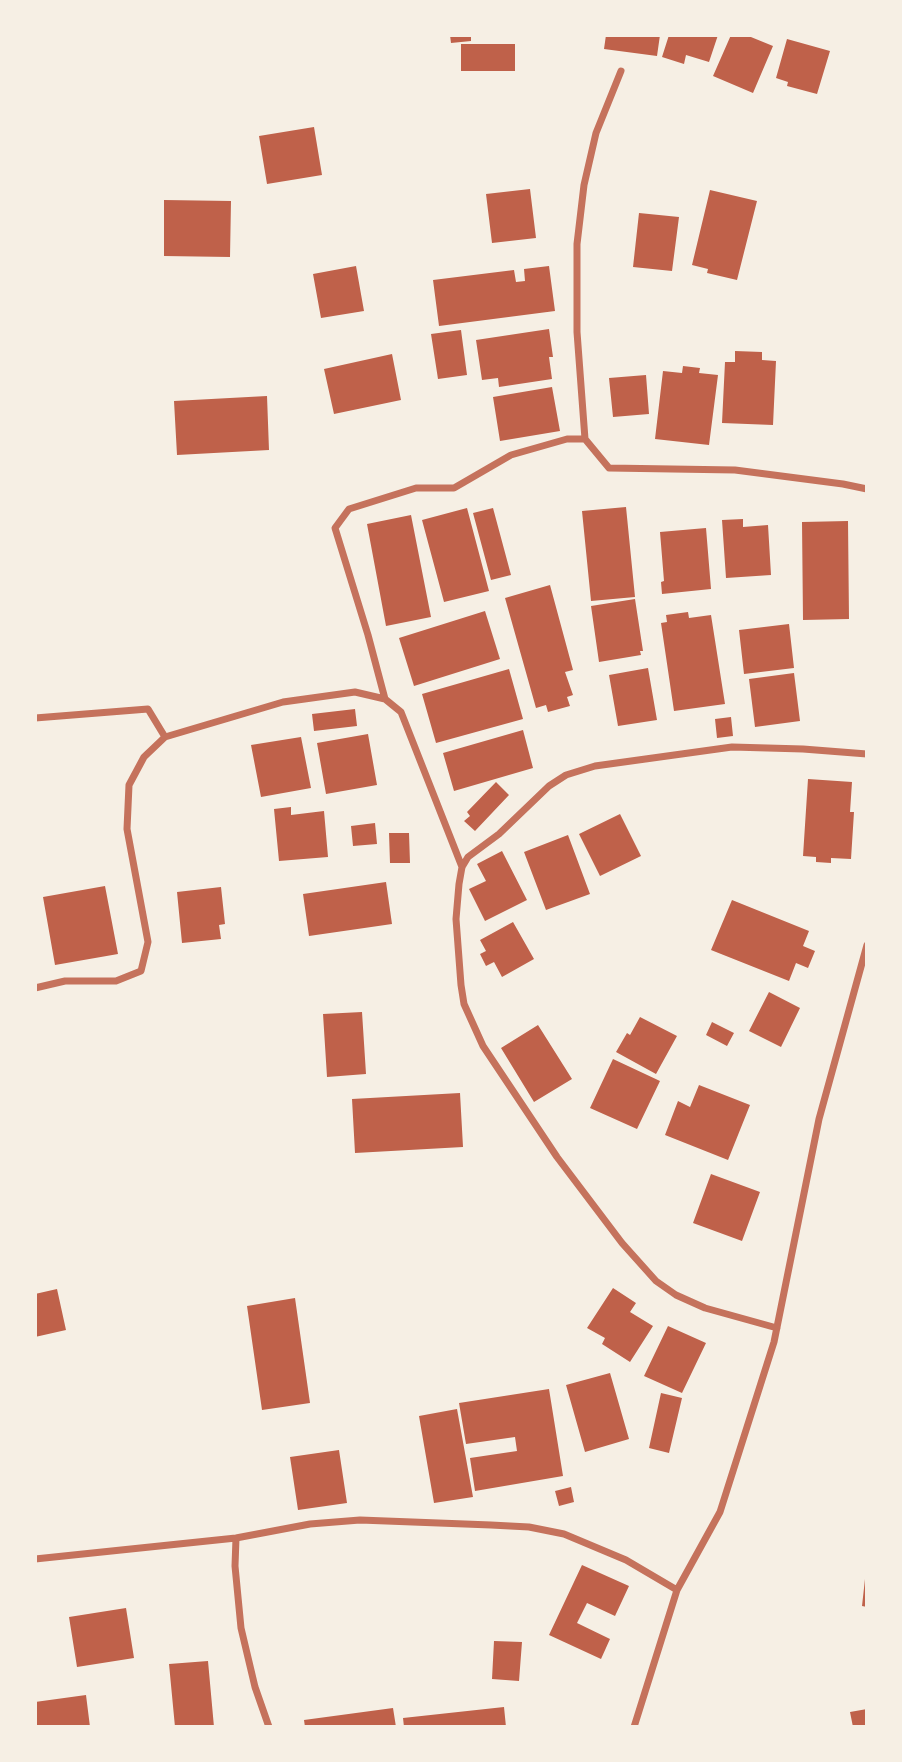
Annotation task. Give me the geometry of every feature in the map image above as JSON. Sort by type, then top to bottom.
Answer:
[{"type":"street","points":[[621,71],[596,133],[584,185],[577,244],[577,332],[585,439],[609,468],[734,470],[867,489]]},
{"type":"street","points":[[385,699],[335,528],[349,509],[415,488],[454,488],[511,455],[567,439],[585,439]]},
{"type":"street","points":[[35,988],[65,981],[116,981],[141,971],[148,942],[127,829],[130,785],[144,757],[165,737],[283,702],[355,692],[385,699],[401,712],[462,867]]},
{"type":"street","points":[[35,718],[148,709],[165,737]]},
{"type":"street","points":[[777,1328],[705,1308],[676,1296],[656,1281],[622,1243],[557,1157],[483,1046],[464,1004],[456,919],[462,867],[468,857],[499,834],[549,786],[566,775],[595,765],[732,747],[867,754]]},
{"type":"street","points":[[634,1727],[677,1590],[720,1512],[777,1328],[819,1119],[867,945]]},
{"type":"street","points":[[35,1559],[236,1538],[310,1524],[360,1520],[529,1527],[564,1534],[626,1560],[677,1590]]},
{"type":"street","points":[[236,1538],[235,1566],[242,1628],[255,1687],[269,1727]]},
{"type":"building","points":[[450,35],[471,35],[471,41],[451,43]]},
{"type":"building","points":[[606,35],[660,35],[657,56],[604,49]]},
{"type":"building","points":[[669,35],[718,35],[709,62],[686,55],[684,64],[662,57]]},
{"type":"building","points":[[731,35],[746,35],[773,46],[753,93],[713,76]]},
{"type":"building","points":[[787,39],[830,51],[817,94],[787,86],[788,82],[776,78]]},
{"type":"building","points":[[461,44],[515,44],[515,71],[461,71]]},
{"type":"building","points":[[314,127],[322,175],[267,184],[259,136]]},
{"type":"building","points":[[530,189],[536,238],[492,243],[486,194]]},
{"type":"building","points":[[710,190],[757,201],[737,280],[707,273],[708,269],[692,265]]},
{"type":"building","points":[[164,200],[231,201],[230,257],[164,256]]},
{"type":"building","points":[[639,213],[679,217],[672,271],[633,267]]},
{"type":"building","points":[[356,266],[364,311],[321,318],[313,274]]},
{"type":"building","points":[[549,266],[555,311],[439,326],[433,280],[514,270],[516,282],[525,281],[524,269]]},
{"type":"building","points":[[549,329],[553,357],[549,357],[552,379],[499,387],[498,378],[482,380],[476,340]]},
{"type":"building","points":[[461,330],[467,375],[438,379],[431,334]]},
{"type":"building","points":[[735,351],[762,352],[762,360],[776,361],[773,425],[722,423],[725,362],[735,362]]},
{"type":"building","points":[[392,354],[401,400],[334,414],[324,369]]},
{"type":"building","points":[[683,366],[700,368],[699,373],[718,375],[709,445],[655,439],[663,371],[682,373]]},
{"type":"building","points":[[646,375],[649,414],[613,417],[609,378]]},
{"type":"building","points":[[552,387],[560,431],[500,441],[493,397]]},
{"type":"building","points":[[267,396],[269,450],[177,455],[174,401]]},
{"type":"building","points":[[626,507],[635,597],[591,601],[582,511]]},
{"type":"building","points":[[467,508],[489,591],[444,602],[422,520]]},
{"type":"building","points":[[493,508],[511,575],[491,580],[473,513]]},
{"type":"building","points":[[411,515],[431,617],[386,626],[367,524]]},
{"type":"building","points":[[743,519],[743,527],[768,525],[771,575],[726,578],[722,520]]},
{"type":"building","points":[[848,521],[849,619],[803,620],[802,522]]},
{"type":"building","points":[[706,528],[711,589],[662,594],[661,582],[664,581],[660,532]]},
{"type":"building","points":[[550,585],[573,670],[565,672],[573,695],[567,697],[570,706],[548,712],[546,705],[536,708],[505,598]]},
{"type":"building","points":[[635,599],[643,651],[640,651],[641,655],[599,662],[591,606]]},
{"type":"building","points":[[485,611],[500,659],[414,686],[399,638]]},
{"type":"building","points":[[688,612],[689,618],[711,615],[725,704],[674,711],[661,623],[667,622],[666,615]]},
{"type":"building","points":[[789,624],[794,668],[744,674],[739,630]]},
{"type":"building","points":[[648,668],[657,720],[618,726],[609,675]]},
{"type":"building","points":[[509,669],[523,719],[436,743],[422,694]]},
{"type":"building","points":[[794,673],[800,721],[755,727],[749,679]]},
{"type":"building","points":[[355,709],[357,726],[314,731],[312,714]]},
{"type":"building","points":[[731,717],[733,736],[717,738],[715,719]]},
{"type":"building","points":[[523,730],[533,768],[454,791],[443,753]]},
{"type":"building","points":[[368,734],[377,785],[326,794],[317,743]]},
{"type":"building","points":[[301,737],[311,788],[261,797],[251,745]]},
{"type":"building","points":[[808,779],[852,782],[850,812],[854,812],[851,859],[831,858],[831,863],[816,862],[816,857],[803,856]]},
{"type":"building","points":[[496,782],[509,795],[475,831],[464,821],[470,816],[467,812]]},
{"type":"building","points":[[291,807],[291,815],[324,811],[328,857],[279,861],[274,809]]},
{"type":"building","points":[[620,814],[641,856],[600,876],[579,834]]},
{"type":"building","points":[[375,823],[377,844],[353,846],[351,826]]},
{"type":"building","points":[[389,833],[409,833],[410,863],[390,863]]},
{"type":"building","points":[[568,835],[590,894],[546,910],[524,852]]},
{"type":"building","points":[[502,851],[527,900],[485,921],[469,889],[486,881],[477,864]]},
{"type":"building","points":[[386,882],[392,924],[309,936],[303,894]]},
{"type":"building","points":[[105,886],[118,954],[55,965],[43,897]]},
{"type":"building","points":[[221,887],[225,924],[219,925],[221,939],[182,943],[177,892]]},
{"type":"building","points":[[732,900],[809,931],[803,946],[815,951],[808,968],[796,963],[789,981],[711,950]]},
{"type":"building","points":[[513,922],[534,959],[502,977],[494,962],[486,966],[480,954],[486,951],[480,940]]},
{"type":"building","points":[[769,992],[800,1008],[781,1047],[749,1031]]},
{"type":"building","points":[[362,1012],[366,1074],[327,1077],[323,1014]]},
{"type":"building","points":[[640,1017],[677,1036],[656,1074],[616,1052]]},
{"type":"building","points":[[712,1022],[734,1033],[727,1046],[706,1035]]},
{"type":"building","points":[[538,1025],[572,1079],[534,1102],[501,1048]]},
{"type":"building","points":[[613,1059],[660,1081],[637,1129],[590,1108]]},
{"type":"building","points":[[699,1085],[750,1105],[728,1160],[665,1135],[678,1101],[690,1107]]},
{"type":"building","points":[[460,1093],[463,1147],[355,1153],[352,1099]]},
{"type":"building","points":[[711,1174],[760,1192],[742,1241],[693,1223]]},
{"type":"building","points":[[613,1288],[636,1303],[630,1312],[653,1326],[630,1362],[602,1344],[605,1338],[587,1328]]},
{"type":"building","points":[[57,1289],[66,1330],[35,1337],[35,1294]]},
{"type":"building","points":[[295,1298],[310,1403],[262,1410],[247,1306]]},
{"type":"building","points":[[668,1326],[706,1343],[682,1393],[644,1376]]},
{"type":"building","points":[[610,1373],[629,1439],[585,1452],[566,1385]]},
{"type":"building","points":[[549,1389],[563,1476],[475,1491],[470,1458],[517,1451],[515,1437],[466,1444],[459,1403]]},
{"type":"building","points":[[661,1393],[682,1398],[669,1453],[649,1448]]},
{"type":"building","points":[[457,1409],[473,1497],[434,1503],[419,1416]]},
{"type":"building","points":[[339,1450],[347,1503],[298,1510],[290,1457]]},
{"type":"building","points":[[571,1487],[574,1502],[559,1506],[555,1491]]},
{"type":"building","points":[[582,1565],[629,1586],[615,1616],[587,1603],[577,1623],[610,1639],[601,1659],[549,1635]]},
{"type":"building","points":[[867,1579],[867,1607],[862,1606]]},
{"type":"building","points":[[126,1608],[134,1658],[77,1667],[69,1617]]},
{"type":"building","points":[[494,1641],[522,1642],[519,1681],[492,1679]]},
{"type":"building","points":[[208,1661],[214,1727],[175,1727],[169,1664]]},
{"type":"building","points":[[86,1695],[90,1727],[35,1727],[35,1702]]},
{"type":"building","points":[[504,1707],[506,1727],[404,1727],[403,1718]]},
{"type":"building","points":[[393,1708],[396,1727],[305,1727],[304,1720]]},
{"type":"building","points":[[867,1709],[867,1727],[853,1727],[850,1712]]}]
